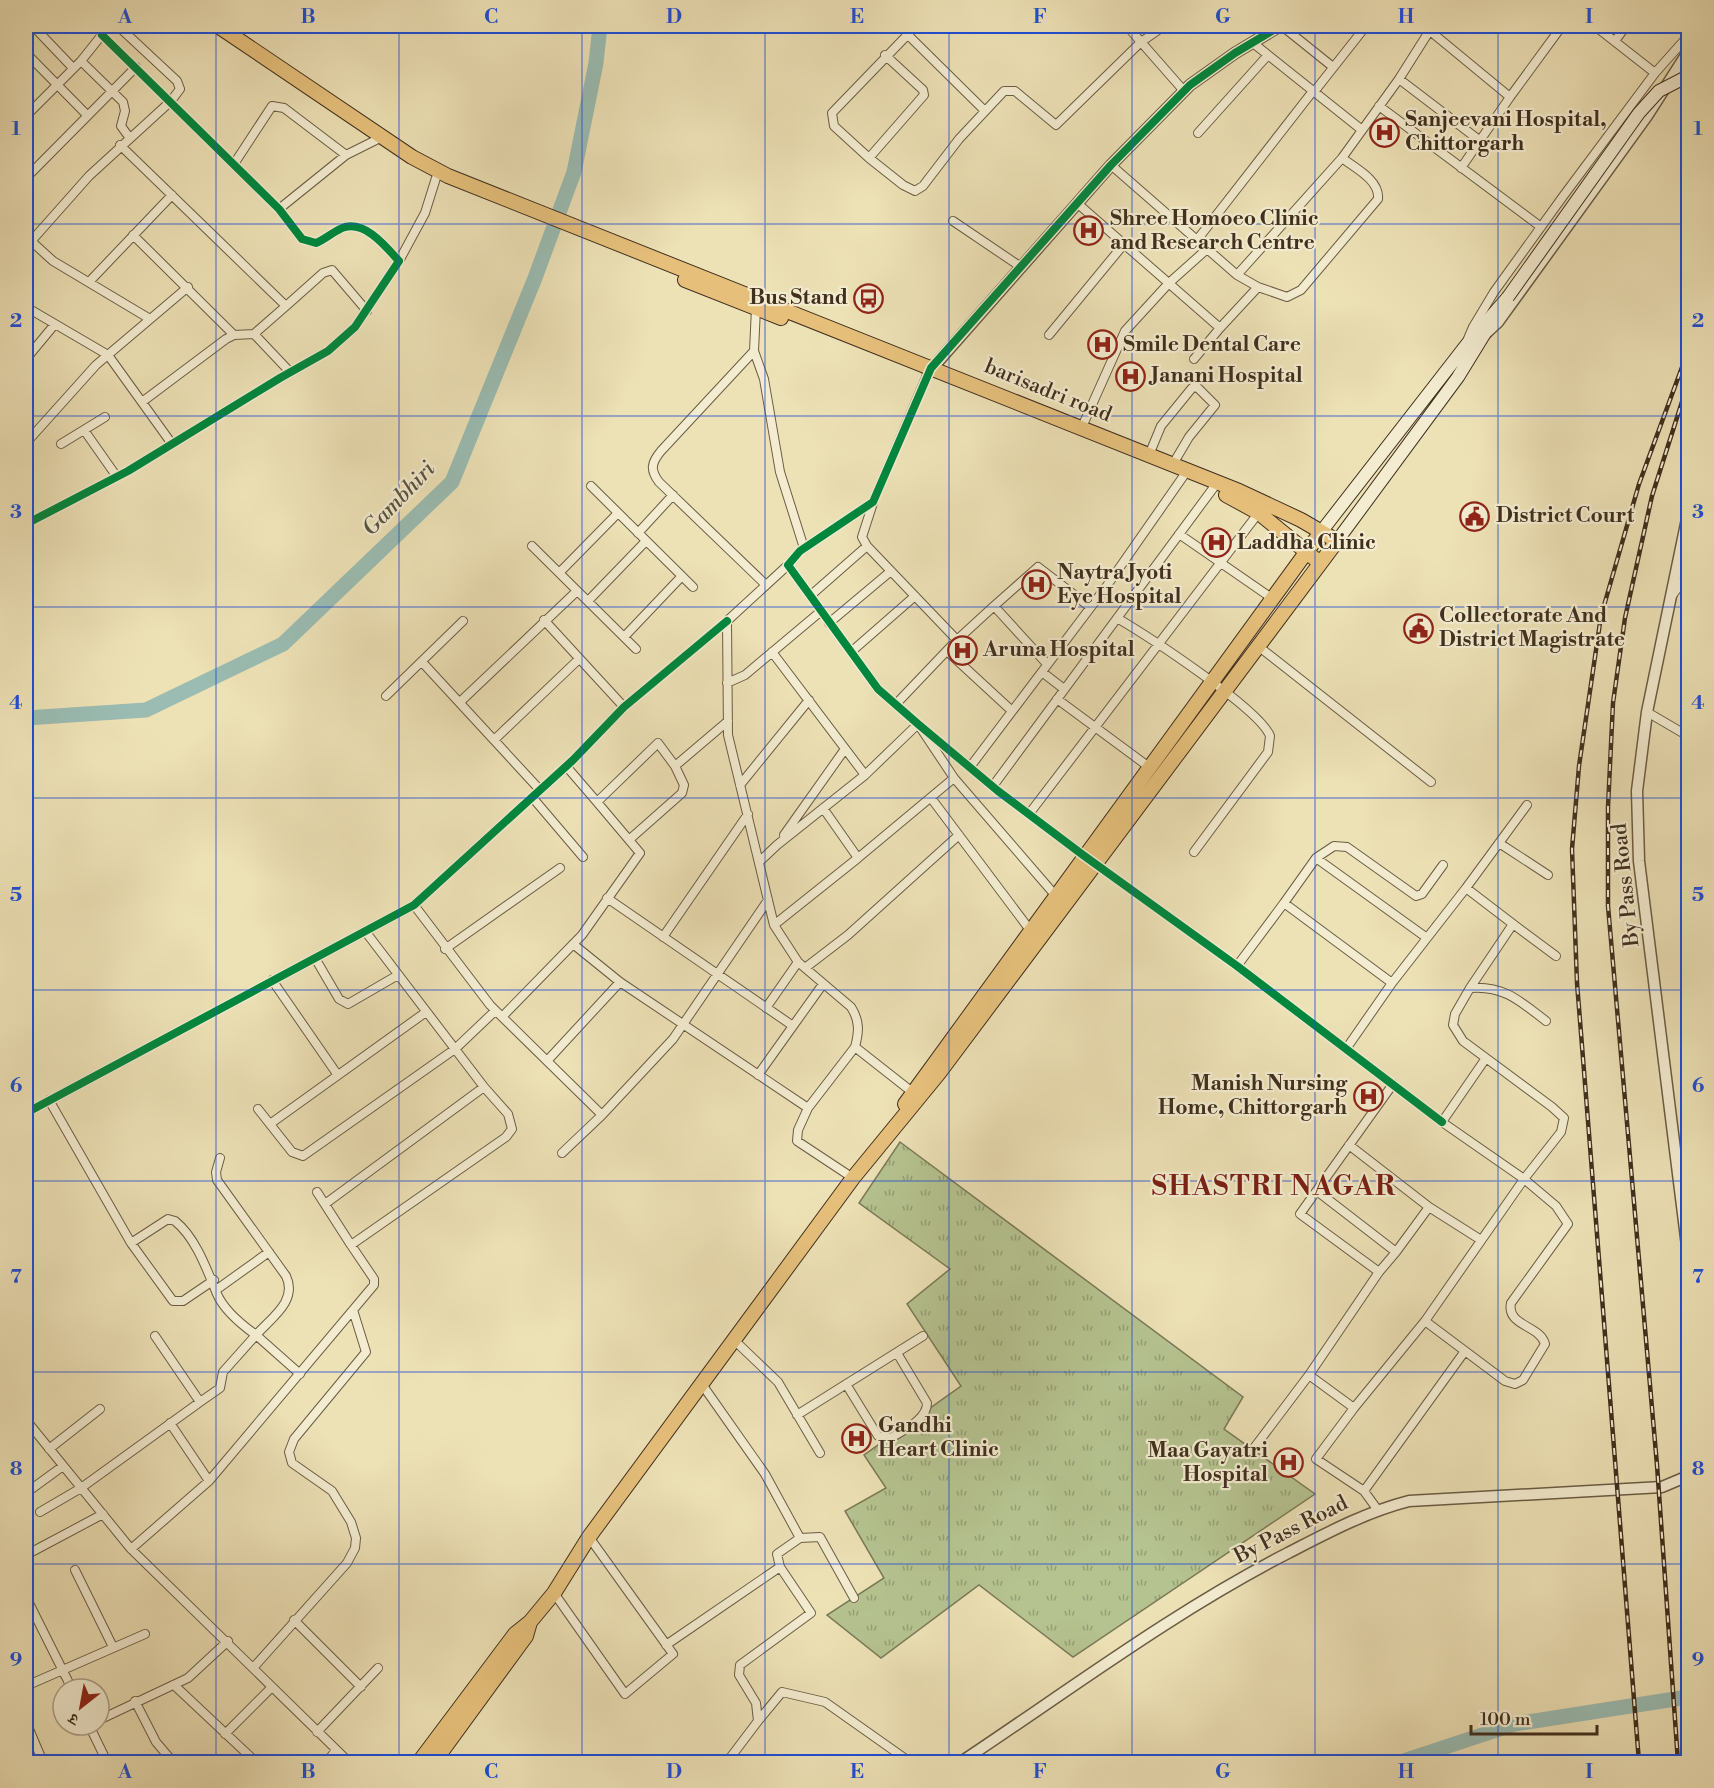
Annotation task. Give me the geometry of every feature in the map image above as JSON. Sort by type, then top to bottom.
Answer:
[{"type":"main road","points":[[218,26],[412,157],[448,176],[740,297]]},
{"type":"main road","points":[[433,1759],[515,1634],[530,1622],[554,1593],[589,1537],[733,1339],[916,1095],[1097,866],[1223,692],[1425,422],[1508,297],[1639,113],[1659,91],[1689,76]]},
{"type":"main road","points":[[412,157],[417,166],[436,178],[740,297]]},
{"type":"main road","name":"barisadri road","points":[[740,297],[756,308],[930,370]]},
{"type":"main road","name":"barisadri road","points":[[740,297],[1173,464],[1186,474]]},
{"type":"main road","points":[[916,1095],[1083,855],[1321,532],[1466,345],[1508,297]]},
{"type":"main road","points":[[1413,414],[1425,422]]},
{"type":"main road","name":"barisadri road","points":[[1075,427],[1321,532],[1337,541]]},
{"type":"main road","name":"barisadri road","points":[[1215,486],[1241,502],[1262,508]]},
{"type":"main road","points":[[1262,508],[1306,553],[1320,563]]},
{"type":"street","points":[[29,26],[73,68]]},
{"type":"street","points":[[27,111],[58,85],[109,26]]},
{"type":"street","points":[[118,26],[177,81],[180,89],[171,101],[120,145],[28,244],[150,319]]},
{"type":"street","points":[[916,26],[885,55],[832,113],[834,126],[869,158],[910,190],[919,189],[958,139],[1004,91],[1011,89],[1056,126],[1141,42],[1164,26]]},
{"type":"street","points":[[1127,26],[1184,91]]},
{"type":"street","points":[[957,640],[867,546],[862,537],[873,502],[930,370],[1111,165],[1184,91],[1235,53],[1281,26],[1333,67]]},
{"type":"street","points":[[1197,240],[1366,26]]},
{"type":"street","points":[[1461,168],[1562,26]]},
{"type":"street","points":[[1595,26],[1655,73]]},
{"type":"street","points":[[1615,41],[1626,26]]},
{"type":"street","points":[[1237,275],[1342,158],[1399,80],[1427,28],[1510,97]]},
{"type":"street","points":[[907,34],[985,111]]},
{"type":"street","points":[[102,35],[279,209],[298,234],[308,242],[323,241],[343,227],[359,228],[383,244],[399,261]]},
{"type":"street","points":[[1466,345],[1473,327],[1494,292],[1655,73],[1689,36]]},
{"type":"street","points":[[1253,43],[1362,130]]},
{"type":"street","points":[[1483,336],[1498,322],[1641,125],[1689,52]]},
{"type":"street","points":[[26,53],[87,115]]},
{"type":"street","points":[[869,158],[924,95],[923,90],[885,55]]},
{"type":"street","points":[[1198,133],[1268,55]]},
{"type":"street","points":[[81,60],[125,106],[121,126],[129,137]]},
{"type":"street","points":[[26,178],[136,67]]},
{"type":"street","points":[[1399,80],[1479,140]]},
{"type":"street","points":[[234,164],[269,110],[278,106],[346,155]]},
{"type":"street","points":[[1379,106],[1541,227]]},
{"type":"street","points":[[279,209],[346,155],[382,137]]},
{"type":"street","points":[[120,145],[286,306]]},
{"type":"street","points":[[1111,165],[1237,275],[1283,297],[1292,296],[1301,290],[1375,205],[1378,194],[1374,183],[1342,158]]},
{"type":"street","points":[[26,164],[32,171]]},
{"type":"street","points":[[26,524],[117,477],[328,351],[355,327],[399,261],[425,213],[436,178]]},
{"type":"street","points":[[89,282],[172,195]]},
{"type":"street","points":[[1077,203],[1220,328]]},
{"type":"street","points":[[953,221],[1021,267]]},
{"type":"street","points":[[133,235],[234,335]]},
{"type":"street","points":[[1049,335],[1124,244]]},
{"type":"street","points":[[1075,427],[1125,331],[1169,283],[1207,249]]},
{"type":"street","points":[[142,402],[234,335],[254,334],[323,273],[332,270],[367,311]]},
{"type":"street","points":[[26,442],[108,355],[188,287]]},
{"type":"street","points":[[1194,360],[1258,287]]},
{"type":"street","points":[[26,308],[108,355],[172,444]]},
{"type":"street","points":[[756,308],[754,351],[764,379],[780,472],[804,548]]},
{"type":"street","points":[[26,359],[55,324]]},
{"type":"street","points":[[254,334],[290,372]]},
{"type":"street","points":[[754,351],[652,465],[654,475],[765,584]]},
{"type":"street","points":[[1149,455],[1161,426],[1192,388],[1197,387],[1215,405],[1189,437],[1173,464]]},
{"type":"street","points":[[61,444],[105,417]]},
{"type":"street","points":[[84,430],[117,477]]},
{"type":"street","points":[[970,767],[1186,474]]},
{"type":"street","points":[[591,486],[693,587]]},
{"type":"street","points":[[993,786],[1215,486]]},
{"type":"street","points":[[638,532],[673,495]]},
{"type":"street","points":[[26,1113],[414,905],[566,766],[624,707],[727,621],[804,548],[873,502]]},
{"type":"street","points":[[1029,814],[1262,508]]},
{"type":"street","points":[[560,572],[618,513]]},
{"type":"street","name":"By Pass Road","points":[[1689,514],[1647,712],[1637,791],[1639,861],[1689,1254]]},
{"type":"street","points":[[1179,534],[1273,599]]},
{"type":"street","points":[[588,601],[646,541]]},
{"type":"street","points":[[532,546],[636,649]]},
{"type":"street","points":[[810,596],[867,546]]},
{"type":"street","points":[[788,565],[878,689],[918,724],[993,786],[1097,866],[1237,966],[1442,1122],[1524,1179],[1556,1206],[1568,1224],[1513,1299],[1510,1307],[1513,1318],[1543,1338],[1544,1349],[1523,1380],[1515,1384],[1505,1381],[1425,1321]]},
{"type":"street","points":[[896,704],[957,640],[1038,567],[1090,607]]},
{"type":"street","points":[[828,623],[891,572]]},
{"type":"street","points":[[1671,597],[1689,574]]},
{"type":"street","points":[[624,637],[682,576]]},
{"type":"street","points":[[460,702],[577,591]]},
{"type":"street","points":[[851,652],[915,596]]},
{"type":"street","points":[[994,606],[1064,689]]},
{"type":"street","points":[[727,683],[745,675],[820,612]]},
{"type":"street","points":[[1117,618],[1160,643],[1257,717],[1268,730],[1271,744],[1268,752],[1194,852]]},
{"type":"street","points":[[544,620],[624,707]]},
{"type":"street","points":[[386,696],[463,621]]},
{"type":"street","points":[[727,621],[728,735],[774,925],[801,965],[851,1007],[857,1016],[858,1035],[855,1047],[808,1108],[798,1130],[797,1141],[853,1178]]},
{"type":"street","points":[[1258,646],[1431,782]]},
{"type":"street","points":[[946,651],[1012,711]]},
{"type":"street","points":[[772,652],[866,775]]},
{"type":"street","points":[[494,740],[579,658]]},
{"type":"street","points":[[422,662],[540,790]]},
{"type":"street","points":[[1057,699],[1149,767]]},
{"type":"street","points":[[740,785],[809,700]]},
{"type":"street","points":[[1647,712],[1689,736]]},
{"type":"street","points":[[675,766],[728,721]]},
{"type":"street","points":[[759,862],[777,845],[866,775],[918,724]]},
{"type":"street","points":[[918,724],[954,778],[1055,895]]},
{"type":"street","points":[[597,802],[658,743],[675,766],[684,785],[682,793],[630,839]]},
{"type":"street","points":[[777,845],[845,749]]},
{"type":"street","points":[[258,1109],[292,1152],[303,1156],[455,1050],[498,1014],[573,944],[640,852],[566,766]]},
{"type":"street","points":[[774,925],[954,778]]},
{"type":"street","points":[[532,797],[583,857]]},
{"type":"street","points":[[931,798],[1030,930]]},
{"type":"street","points":[[1346,1049],[1392,983],[1527,805]]},
{"type":"street","points":[[823,808],[858,858]]},
{"type":"street","points":[[663,937],[748,814]]},
{"type":"street","points":[[766,1008],[801,965],[848,935],[959,835]]},
{"type":"street","points":[[1499,843],[1548,875]]},
{"type":"street","points":[[1237,966],[1316,858],[1334,846],[1347,846],[1416,896],[1422,894],[1443,866]]},
{"type":"street","points":[[1316,858],[1427,938]]},
{"type":"street","points":[[445,949],[560,868]]},
{"type":"street","points":[[1466,888],[1556,956]]},
{"type":"street","points":[[607,898],[793,1026]]},
{"type":"street","points":[[562,1153],[602,1115],[673,1039],[768,900]]},
{"type":"street","points":[[1284,903],[1392,983]]},
{"type":"street","points":[[414,905],[445,949],[498,1014],[602,1115]]},
{"type":"street","points":[[1371,1512],[1364,1491],[1316,1459],[1425,1321],[1524,1179],[1561,1132],[1564,1119],[1552,1107],[1463,1041],[1452,1025],[1455,1014],[1470,988],[1514,924]]},
{"type":"street","points":[[351,1245],[509,1134],[512,1122],[365,931]]},
{"type":"street","points":[[573,944],[620,982],[808,1108]]},
{"type":"street","points":[[315,958],[339,999],[348,1004],[398,975]]},
{"type":"street","points":[[272,980],[337,1074]]},
{"type":"street","points":[[547,1061],[620,982]]},
{"type":"street","points":[[758,1075],[823,984]]},
{"type":"street","points":[[1470,988],[1489,986],[1512,996],[1546,1021]]},
{"type":"street","points":[[270,1124],[426,1012]]},
{"type":"street","points":[[855,1047],[916,1095]]},
{"type":"street","points":[[1442,1122],[1486,1058]]},
{"type":"street","points":[[1379,1272],[1300,1214],[1393,1084]]},
{"type":"street","points":[[325,1204],[484,1087]]},
{"type":"street","points":[[49,1100],[131,1243],[173,1301],[183,1302],[269,1252]]},
{"type":"street","points":[[1349,1145],[1429,1207],[1481,1240]]},
{"type":"street","points":[[40,1512],[81,1488],[220,1388],[223,1372],[290,1294],[286,1276],[217,1180],[216,1172],[220,1158]]},
{"type":"street","points":[[1317,1191],[1396,1252]]},
{"type":"street","points":[[131,1549],[209,1481],[375,1281],[317,1192]]},
{"type":"street","points":[[1254,1448],[1309,1375],[1379,1272],[1429,1207]]},
{"type":"street","points":[[131,1243],[168,1219],[172,1219],[178,1224],[226,1307],[300,1374]]},
{"type":"street","points":[[253,1668],[347,1563],[355,1548],[356,1538],[351,1522],[332,1491],[292,1463],[289,1452],[294,1439],[366,1352],[353,1310]]},
{"type":"street","points":[[155,1336],[200,1402]]},
{"type":"street","points":[[797,1415],[923,1336]]},
{"type":"street","points":[[733,1339],[778,1382],[820,1453]]},
{"type":"street","points":[[1364,1491],[1465,1351]]},
{"type":"street","points":[[846,1384],[874,1432],[882,1438],[891,1438],[923,1416],[927,1409],[927,1403],[897,1353]]},
{"type":"street","points":[[1309,1375],[1354,1408]]},
{"type":"street","points":[[701,1383],[765,1474],[800,1538]]},
{"type":"street","points":[[49,1449],[100,1409]]},
{"type":"street","points":[[26,1420],[131,1549],[228,1641],[349,1762]]},
{"type":"street","points":[[170,1423],[209,1481]]},
{"type":"street","points":[[26,1493],[63,1466]]},
{"type":"street","name":"By Pass Road","points":[[961,1762],[1216,1592],[1314,1538],[1371,1512],[1409,1501],[1662,1488],[1689,1476]]},
{"type":"street","points":[[26,1554],[103,1514]]},
{"type":"street","points":[[554,1593],[625,1694],[673,1654],[589,1537]]},
{"type":"street","points":[[758,1721],[756,1703],[739,1676],[739,1668],[743,1662],[811,1613],[780,1567],[777,1554],[800,1538],[820,1537],[854,1598]]},
{"type":"street","points":[[666,1645],[780,1567]]},
{"type":"street","points":[[75,1570],[113,1647]]},
{"type":"street","points":[[26,1596],[66,1677]]},
{"type":"street","points":[[294,1620],[361,1687]]},
{"type":"street","points":[[26,1686],[145,1634]]},
{"type":"street","points":[[111,1714],[188,1678],[228,1641]]},
{"type":"street","points":[[317,1732],[378,1668]]},
{"type":"street","points":[[174,1685],[256,1762]]},
{"type":"street","points":[[225,1734],[272,1687]]},
{"type":"street","points":[[727,1762],[782,1692],[825,1702],[910,1762]]},
{"type":"street","points":[[135,1701],[156,1742],[173,1762]]},
{"type":"street","points":[[26,1722],[43,1762]]},
{"type":"street","points":[[95,1737],[107,1762]]},
{"type":"street","points":[[327,1762],[336,1750]]},
{"type":"green space","points":[[900,1142],[1243,1397],[1224,1429],[1315,1494],[1073,1657],[979,1585],[881,1658],[827,1615],[884,1578],[845,1511],[886,1488],[864,1455],[961,1386],[907,1304],[950,1269],[859,1203]]},
{"type":"waterway","name":"Gambhiri","points":[[26,718],[146,710],[283,644],[452,482],[535,278],[574,172],[596,63],[600,26]]},
{"type":"waterway","points":[[1400,1762],[1515,1724],[1688,1697]]},
{"type":"railway","points":[[1639,1762],[1577,983],[1572,849],[1579,766],[1601,616],[1639,484],[1688,351]]},
{"type":"railway","points":[[1678,1762],[1657,1465],[1608,906],[1608,807],[1613,703],[1625,618],[1652,496],[1688,383]]},
{"type":"cycle path","points":[[1280,26],[1235,53],[1190,85],[1111,165],[931,368],[873,502],[800,551],[788,565],[878,689],[918,724],[998,791],[1237,966],[1442,1122]]},
{"type":"cycle path","points":[[26,524],[128,471],[328,351],[355,327],[399,261],[375,237],[353,226],[341,228],[316,243],[302,239],[279,209],[102,35]]},
{"type":"cycle path","points":[[26,1113],[414,905],[573,760],[624,707],[727,621]]},
{"type":"place","name":"Sanjeevani Hospital, Chittorgarh","points":[[1384,132]]},
{"type":"place","name":"Shree Homoeo Clinic and Research Centre","points":[[1089,231]]},
{"type":"place","name":"Bus Stand","points":[[869,298]]},
{"type":"place","name":"Smile Dental Care","points":[[1102,345]]},
{"type":"place","name":"Janani Hospital","points":[[1130,376]]},
{"type":"place","name":"District Court","points":[[1475,516]]},
{"type":"place","name":"Laddha Clinic","points":[[1216,543]]},
{"type":"place","name":"Naytra Jyoti Eye Hospital","points":[[1036,585]]},
{"type":"place","name":"Collectorate And District Magistrate","points":[[1418,628]]},
{"type":"place","name":"Aruna Hospital","points":[[962,650]]},
{"type":"place","name":"Manish Nursing Home, Chittorgarh","points":[[1368,1096]]},
{"type":"place","name":"Gandhi Heart Clinic","points":[[857,1438]]},
{"type":"place","name":"Maa Gayatri Hospital","points":[[1289,1463]]},
{"type":"district","name":"SHASTRI NAGAR","points":[[1274,1187]]}]
